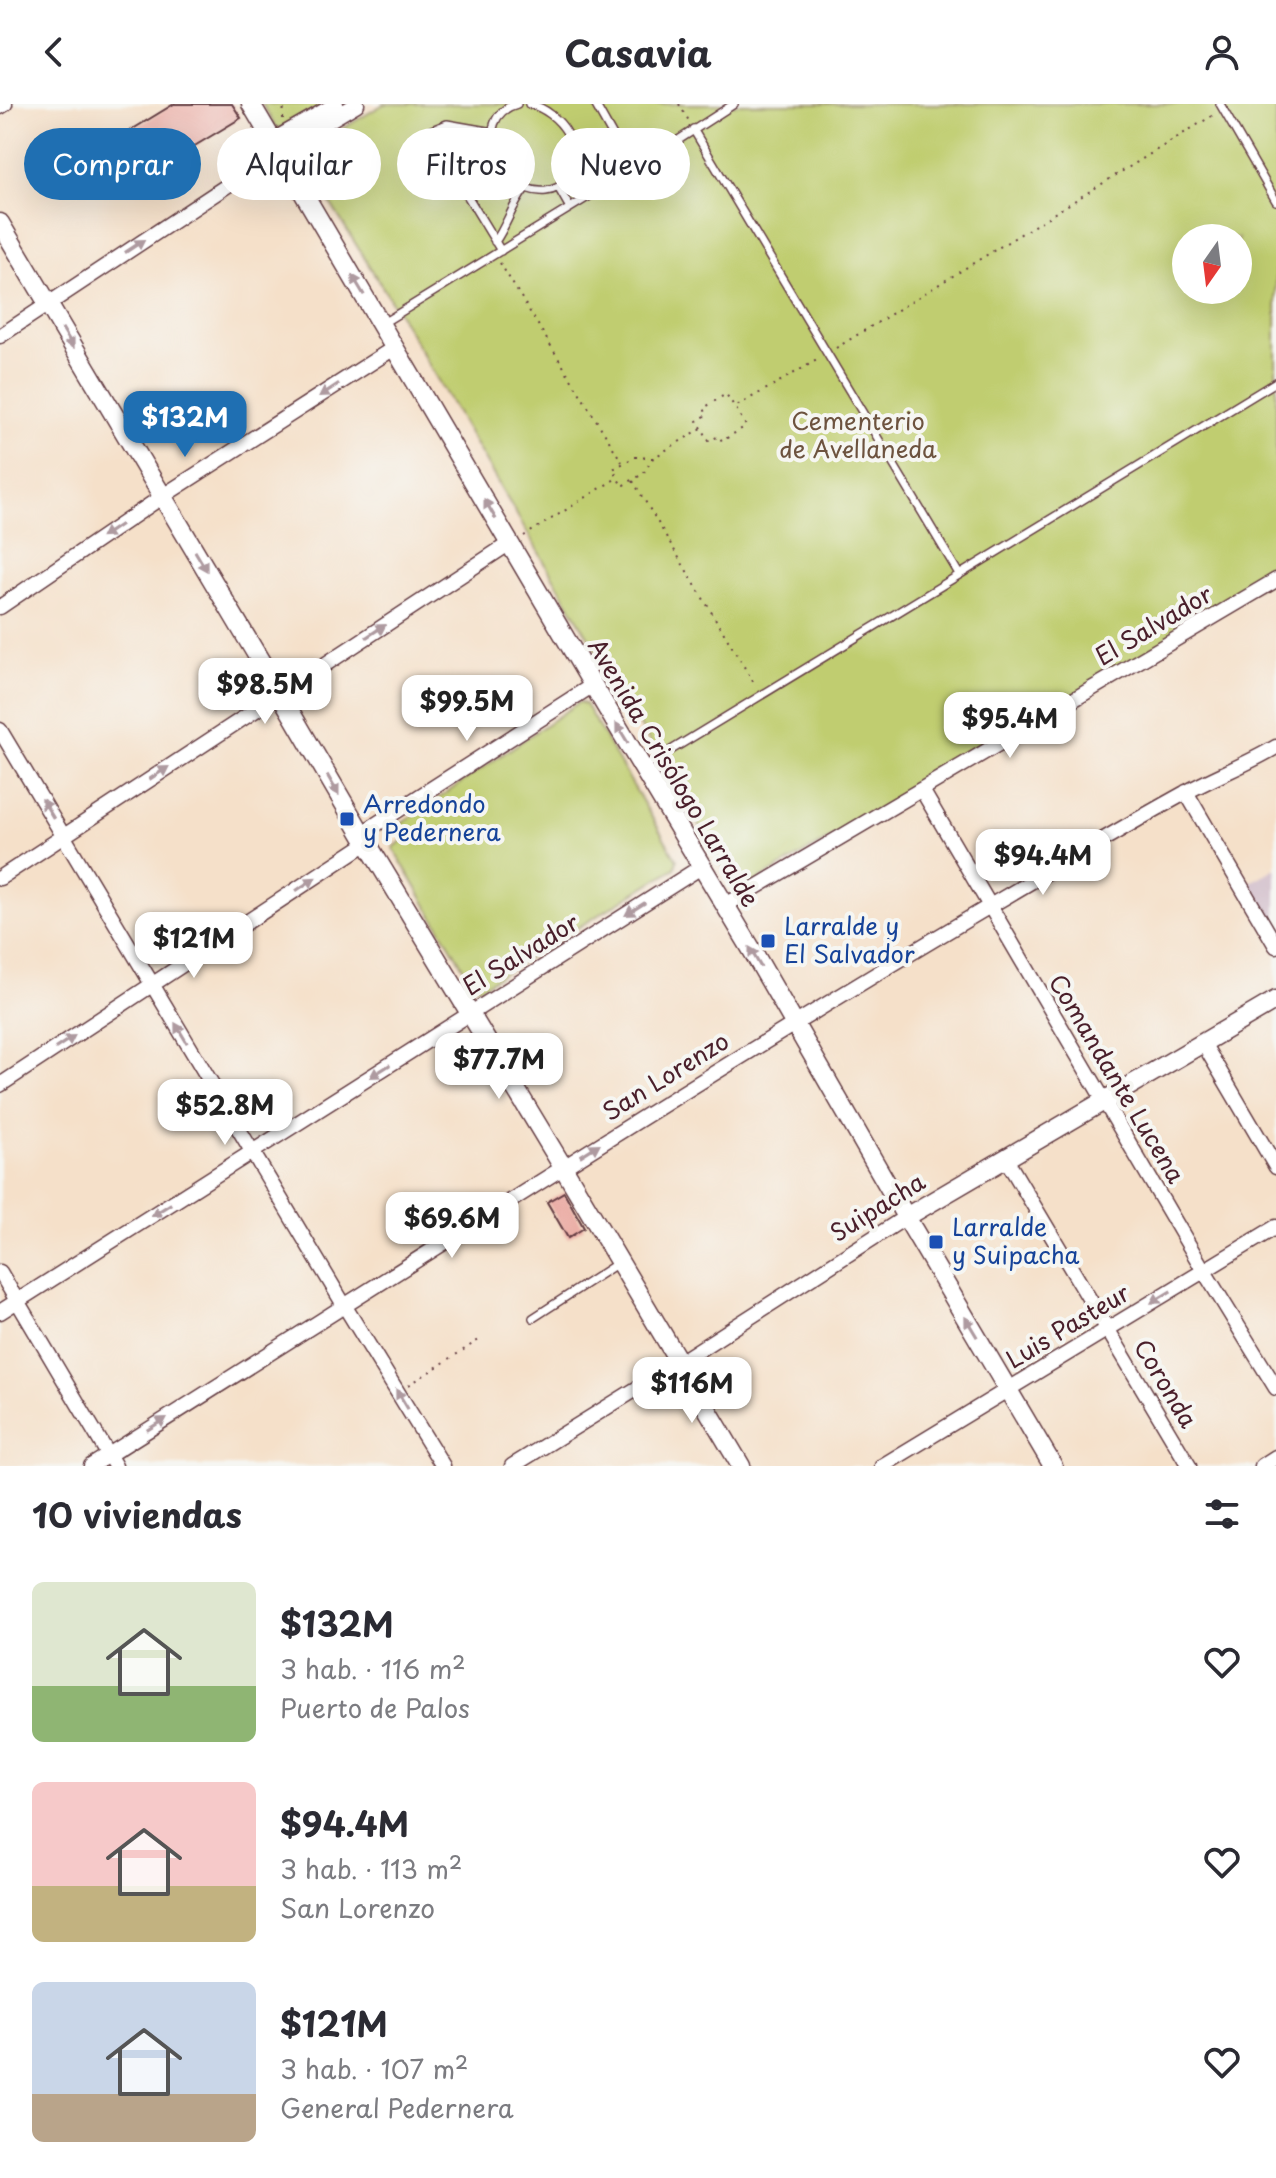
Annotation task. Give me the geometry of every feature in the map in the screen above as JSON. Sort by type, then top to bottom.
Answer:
[{"type":"street","name":"Avenida Crisólogo Larralde","points":[[251,104],[265,128]]},
{"type":"street","points":[[308,128],[348,105]]},
{"type":"street","points":[[0,336],[217,187]]},
{"type":"street","name":"Avenida Crisólogo Larralde","points":[[308,200],[593,685],[651,763],[701,867],[1053,1466]]},
{"type":"street","points":[[0,223],[364,839],[741,1466]]},
{"type":"street","points":[[0,607],[163,496],[394,348]]},
{"type":"street","points":[[0,878],[510,543]]},
{"type":"street","name":"El Salvador","points":[[724,906],[1276,580]]},
{"type":"street","points":[[0,1085],[593,685]]},
{"type":"street","points":[[0,730],[443,1466]]},
{"type":"street","name":"San Lorenzo","points":[[91,1466],[112,1460],[344,1305],[989,906],[1186,792],[1276,747]]},
{"type":"street","name":"Comandante Lucena","points":[[922,790],[1276,1388]]},
{"type":"street","points":[[1186,792],[1276,946]]},
{"type":"street","name":"El Salvador","points":[[0,1312],[701,867]]},
{"type":"street","name":"Suipacha","points":[[512,1466],[906,1217],[1276,1000]]},
{"type":"street","points":[[1203,1043],[1276,1167]]},
{"type":"street","name":"Coronda","points":[[1006,1159],[1189,1466]]},
{"type":"street","name":"Luis Pasteur","points":[[882,1466],[1276,1227]]},
{"type":"street","points":[[0,1272],[112,1460]]},
{"type":"street","points":[[1262,1466],[1276,1457]]},
{"type":"lane","points":[[494,128],[497,118],[505,109],[517,104]]},
{"type":"lane","points":[[529,104],[539,105],[564,128]]},
{"type":"lane","points":[[595,104],[609,128]]},
{"type":"lane","points":[[690,131],[734,104]]},
{"type":"lane","points":[[1224,106],[1276,201]]},
{"type":"lane","points":[[436,128],[447,124],[470,128]]},
{"type":"lane","points":[[693,129],[959,574]]},
{"type":"lane","points":[[470,200],[495,242],[498,253]]},
{"type":"lane","points":[[495,242],[517,200]]},
{"type":"lane","points":[[565,200],[570,208]]},
{"type":"lane","points":[[381,324],[581,200]]},
{"type":"lane","points":[[651,763],[1276,382]]},
{"type":"lane","points":[[533,1318],[620,1262]]},
{"type":"path","points":[[283,119],[284,104]]},
{"type":"path","points":[[679,104],[693,129]]},
{"type":"path","points":[[735,407],[827,354],[1224,106]]},
{"type":"path","points":[[498,253],[623,463]]},
{"type":"path","points":[[726,394],[746,426],[722,441],[719,436],[709,441],[702,428],[697,421],[707,415],[704,408],[726,394]]},
{"type":"path","points":[[653,458],[635,457],[613,469],[622,486],[643,474],[653,458],[702,428]]},
{"type":"path","points":[[510,543],[618,477]]},
{"type":"path","points":[[633,480],[762,697]]},
{"type":"path","points":[[397,1392],[482,1338]]},
{"type":"shaded area","points":[[1276,868],[1276,937],[1245,885]]},
{"type":"green space","points":[[262,104],[328,104],[282,128],[275,126]]},
{"type":"green space","name":"Cementerio de Avellaneda","points":[[384,104],[1276,104],[1276,577],[738,892],[399,314],[328,200],[381,200],[381,128],[344,128]]},
{"type":"green space","points":[[579,702],[585,704],[677,860],[675,868],[481,987],[474,986],[393,848],[407,837],[401,824]]},
{"type":"building","points":[[174,104],[232,104],[241,118],[224,128],[217,128],[217,132],[201,142],[201,128],[135,128]]},
{"type":"building","points":[[564,1192],[584,1228],[568,1238],[547,1202]]},
{"type":"place","name":"Arredondo y Pedernera","points":[[347,819]]},
{"type":"place","name":"Larralde y El Salvador","points":[[768,941]]},
{"type":"place","name":"Larralde y Suipacha","points":[[936,1242]]}]
